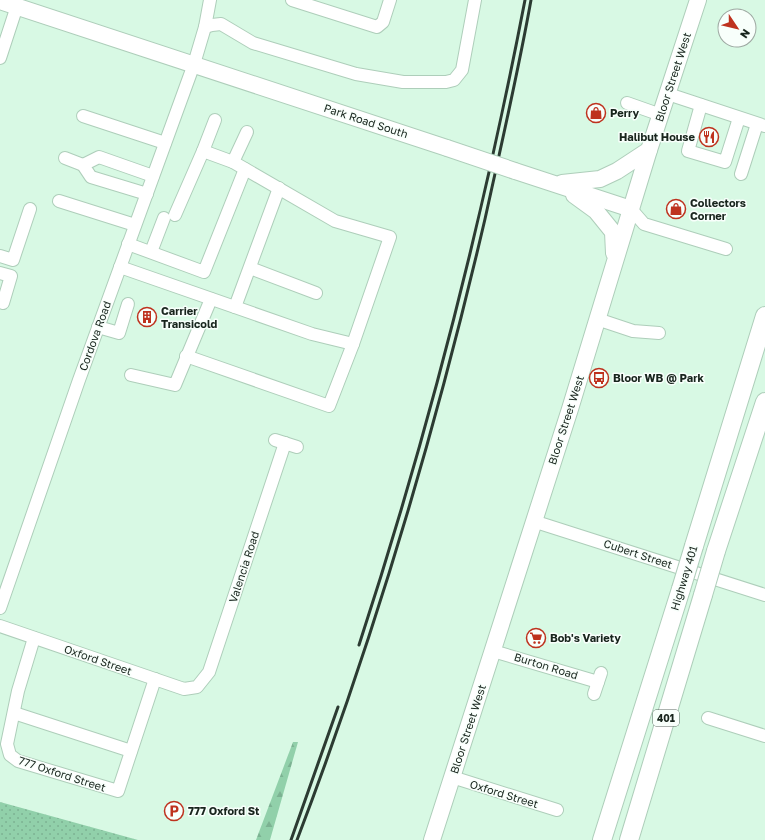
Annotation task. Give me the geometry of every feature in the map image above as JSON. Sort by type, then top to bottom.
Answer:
[{"type":"highway","name":"Highway 401","points":[[602,840],[765,316]]},
{"type":"highway","name":"401","points":[[629,840],[716,551],[765,402]]},
{"type":"main road","name":"Bloor Street West","points":[[432,840],[570,408],[649,150],[698,0]]},
{"type":"main road","name":"Park Road South","points":[[0,1],[631,209]]},
{"type":"main road","points":[[556,184],[600,179],[617,171],[649,150]]},
{"type":"main road","points":[[556,184],[580,198],[592,208],[613,232],[615,246],[614,263]]},
{"type":"street","name":"Cordova Road","points":[[0,608],[98,327],[194,64],[205,27],[210,0]]},
{"type":"street","points":[[292,0],[377,27],[383,22],[390,0]]},
{"type":"street","points":[[205,27],[221,24],[253,43],[350,72],[403,82],[446,82],[454,80],[462,70],[475,0]]},
{"type":"street","points":[[0,58],[17,6]]},
{"type":"street","points":[[668,94],[761,125],[741,174]]},
{"type":"street","points":[[627,103],[661,115]]},
{"type":"street","points":[[701,105],[688,151],[726,162],[739,118]]},
{"type":"street","points":[[83,116],[165,143]]},
{"type":"street","points":[[151,252],[203,151],[215,120]]},
{"type":"street","points":[[233,162],[247,132]]},
{"type":"street","points":[[186,356],[329,406],[353,344],[390,237],[336,221],[233,162],[203,151]]},
{"type":"street","points":[[83,165],[99,157],[153,176]]},
{"type":"street","points":[[65,158],[83,165],[92,177],[147,194]]},
{"type":"street","points":[[128,244],[204,272],[245,169]]},
{"type":"street","points":[[235,307],[279,188]]},
{"type":"street","points":[[59,201],[135,225]]},
{"type":"street","points":[[0,256],[13,260],[30,209]]},
{"type":"street","points":[[631,209],[644,224],[726,248]]},
{"type":"street","points":[[120,267],[312,334],[353,344]]},
{"type":"street","points":[[250,268],[316,293]]},
{"type":"street","points":[[0,272],[11,276],[3,303]]},
{"type":"street","points":[[130,375],[175,385],[210,299]]},
{"type":"street","points":[[98,327],[119,333],[128,304]]},
{"type":"street","points":[[597,319],[633,331],[659,333]]},
{"type":"street","name":"Valencia Road","points":[[197,687],[209,672],[286,444]]},
{"type":"street","name":"Cubert Street","points":[[533,521],[765,595]]},
{"type":"street","name":"Oxford Street","points":[[0,626],[184,689],[197,687]]},
{"type":"street","name":"777 Oxford Street","points":[[34,638],[18,691],[7,744],[10,755],[18,761],[118,791],[155,679]]},
{"type":"street","name":"Burton Road","points":[[493,650],[598,683]]},
{"type":"street","points":[[14,713],[131,751]]},
{"type":"street","points":[[708,718],[765,736]]},
{"type":"street","name":"Oxford Street","points":[[452,777],[557,810]]},
{"type":"green space","points":[[293,742],[298,742],[270,840],[256,840]]},
{"type":"green space","points":[[0,802],[138,840],[0,840]]},
{"type":"railway","points":[[359,645],[408,486],[452,325],[491,163],[525,0]]},
{"type":"railway","points":[[297,840],[352,687],[402,532],[424,455],[446,376],[485,219],[531,0]]},
{"type":"railway","points":[[291,840],[338,707]]},
{"type":"place","name":"Perry","points":[[596,113]]},
{"type":"place","name":"Halibut House","points":[[709,137]]},
{"type":"place","name":"Collectors Corner","points":[[676,209]]},
{"type":"place","name":"Carrier Transicold","points":[[147,317]]},
{"type":"place","name":"Bloor WB @ Park","points":[[599,378]]},
{"type":"place","name":"Bob's Variety","points":[[536,638]]},
{"type":"place","name":"777 Oxford St","points":[[174,811]]}]
